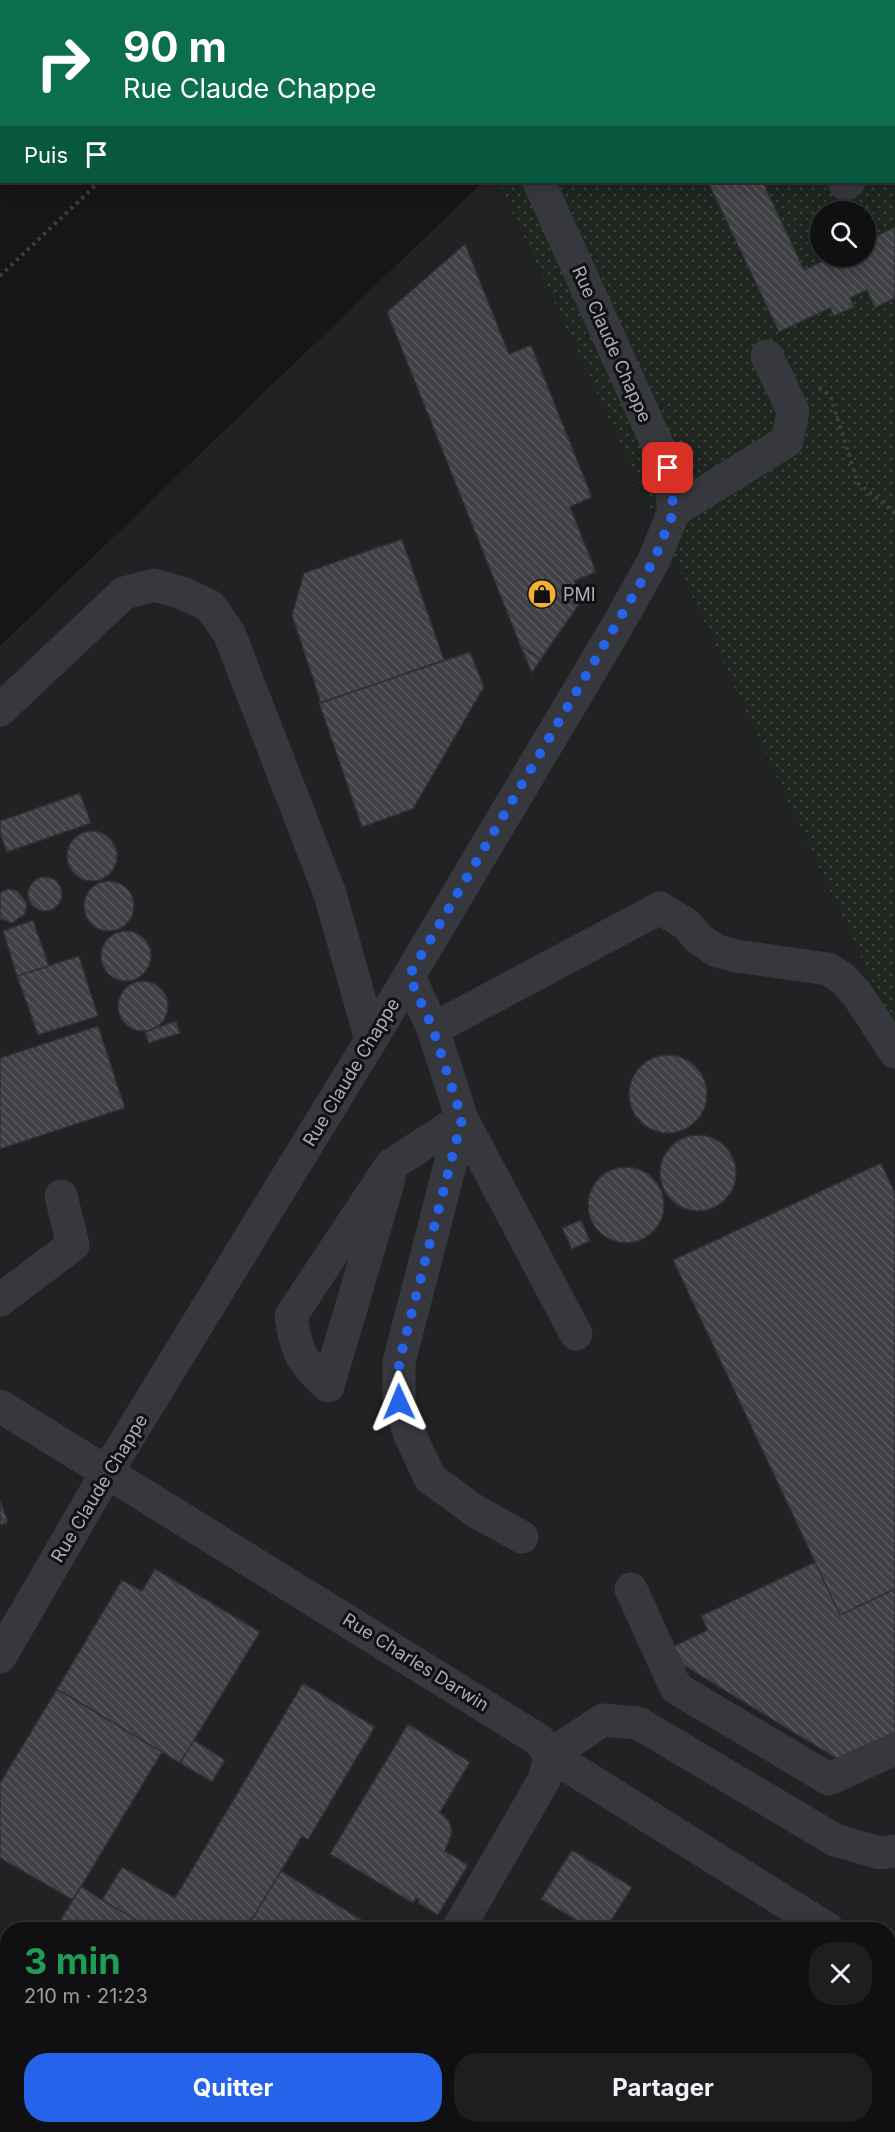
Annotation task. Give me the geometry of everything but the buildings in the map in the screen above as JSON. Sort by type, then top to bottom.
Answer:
[{"type":"street","name":"Rue Claude Chappe","points":[[0,1657],[107,1472],[371,1040],[616,628],[654,560],[674,511],[668,468],[549,185]]},
{"type":"street","points":[[674,511],[787,441],[793,411],[774,371]]},
{"type":"street","points":[[0,710],[124,593],[154,585],[210,606],[229,633],[330,894],[371,1040]]},
{"type":"street","points":[[433,1029],[660,908],[686,924],[699,939],[717,951],[736,956],[828,969],[842,978],[857,993],[895,1052]]},
{"type":"street","points":[[409,976],[433,1029],[462,1119],[576,1334]]},
{"type":"street","points":[[391,1165],[388,1183],[328,1386],[304,1364],[295,1345],[291,1316],[391,1165],[462,1119]]},
{"type":"street","points":[[462,1119],[399,1362],[399,1402],[410,1434],[430,1478],[475,1511],[522,1537]]},
{"type":"street","points":[[0,1300],[73,1245],[61,1196]]},
{"type":"street","name":"Rue Charles Darwin","points":[[0,1406],[525,1729],[539,1740],[550,1755],[805,1922]]},
{"type":"street","points":[[631,1589],[676,1688],[829,1779],[895,1749]]},
{"type":"street","points":[[462,1922],[534,1801],[545,1778],[550,1755],[603,1720],[638,1724],[835,1840],[880,1853],[895,1851]]},
{"type":"path","points":[[0,276],[98,183]]},
{"type":"path","points":[[774,371],[806,380],[830,395],[858,483],[895,513]]},
{"type":"shaded area","points":[[482,183],[498,183],[895,1030],[895,1922],[0,1922],[0,646]]},
{"type":"shaded area","points":[[498,183],[895,183],[895,1030]]},
{"type":"place","name":"PMI","points":[[542,594]]},
{"type":"route","points":[[399,1402],[399,1362],[462,1119],[433,1029],[409,976],[654,560],[674,511],[668,468]]}]
